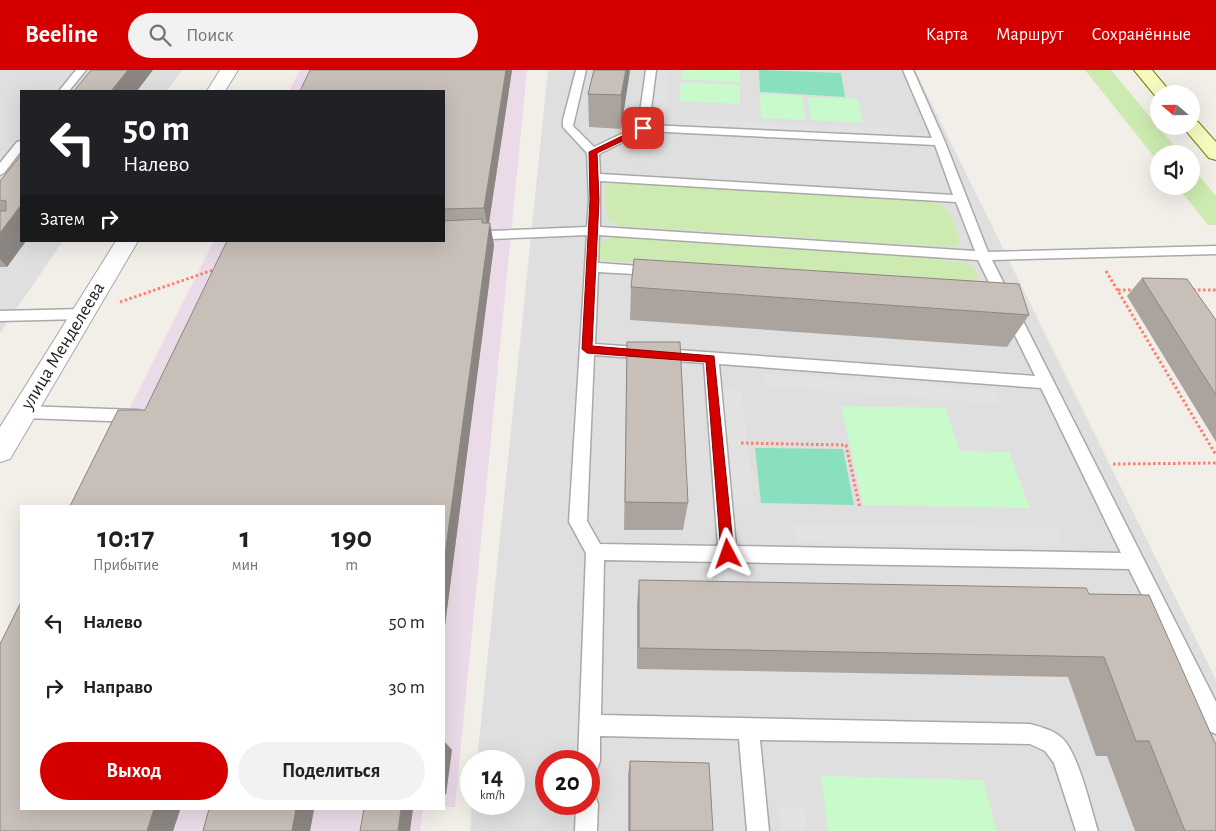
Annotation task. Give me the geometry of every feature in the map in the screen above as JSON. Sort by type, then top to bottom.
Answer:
[{"type":"main road","points":[[1143,70],[1156,85]]},
{"type":"main road","points":[[1199,135],[1216,154]]},
{"type":"street","points":[[217,90],[229,70]]},
{"type":"street","name":"улица Менделеева","points":[[0,451],[126,242]]},
{"type":"lane","points":[[65,90],[81,70]]},
{"type":"lane","points":[[581,70],[568,120],[568,128],[593,152],[594,177],[593,231],[578,522],[596,552],[589,750]]},
{"type":"lane","points":[[643,128],[651,70]]},
{"type":"lane","points":[[908,70],[939,142],[983,256],[1216,724]]},
{"type":"lane","points":[[593,152],[643,128],[939,142]]},
{"type":"lane","points":[[0,170],[20,145]]},
{"type":"lane","points":[[594,177],[961,199]]},
{"type":"lane","points":[[445,237],[593,231],[983,256],[1216,250]]},
{"type":"lane","points":[[591,267],[670,272]]},
{"type":"lane","points":[[983,293],[1002,294]]},
{"type":"lane","points":[[0,316],[82,314]]},
{"type":"lane","points":[[587,349],[1047,383]]},
{"type":"lane","points":[[711,358],[728,554]]},
{"type":"lane","points":[[24,412],[152,417]]},
{"type":"lane","points":[[596,552],[1135,561]]},
{"type":"lane","points":[[590,725],[1030,734],[1044,738],[1058,748],[1087,831]]},
{"type":"lane","points":[[749,729],[758,831]]},
{"type":"lane","points":[[586,831],[587,815]]},
{"type":"path","points":[[1095,253],[1216,456]]},
{"type":"path","points":[[82,314],[223,266]]},
{"type":"path","points":[[1117,290],[1137,290]]},
{"type":"path","points":[[1186,290],[1216,290]]},
{"type":"path","points":[[718,443],[846,445],[860,508]]},
{"type":"path","points":[[1087,465],[1216,463]]},
{"type":"shaded area","points":[[0,70],[182,70],[168,90],[20,90],[20,242],[62,242],[0,333]]},
{"type":"shaded area","points":[[300,70],[527,70],[455,807],[445,807],[445,505],[81,505],[213,242],[445,242],[445,90],[290,90]]},
{"type":"shaded area","points":[[548,70],[915,70],[1216,680],[1216,831],[470,831],[471,815],[525,815],[525,750],[478,750]]},
{"type":"shaded area","points":[[657,70],[669,70],[664,118],[651,117]]},
{"type":"shaded area","points":[[692,119],[906,129],[908,136],[691,126]]},
{"type":"shaded area","points":[[763,373],[996,390],[1000,404],[764,386]]},
{"type":"shaded area","points":[[723,390],[741,390],[754,503],[733,503]]},
{"type":"shaded area","points":[[792,523],[1056,528],[1063,546],[795,542]]},
{"type":"shaded area","points":[[0,663],[20,810],[423,810],[420,831],[0,831]]},
{"type":"shaded area","points":[[778,808],[805,808],[807,831],[780,831]]},
{"type":"green space","points":[[682,70],[740,70],[740,82],[681,79]]},
{"type":"green space","points":[[759,70],[841,73],[845,97],[760,92]]},
{"type":"green space","points":[[1085,70],[1111,70],[1150,117],[1150,135],[1165,135],[1174,145],[1150,145],[1150,152]]},
{"type":"green space","points":[[681,82],[740,85],[740,104],[679,101]]},
{"type":"green space","points":[[760,94],[802,96],[805,120],[761,118]]},
{"type":"green space","points":[[808,97],[858,99],[863,123],[811,120]]},
{"type":"green space","points":[[1200,177],[1216,196],[1216,225],[1208,225],[1184,195],[1200,195]]},
{"type":"green space","points":[[625,182],[930,201],[942,206],[950,214],[960,238],[959,243],[953,247],[621,226],[609,221],[605,204],[605,186]]},
{"type":"green space","points":[[614,237],[942,259],[971,265],[979,277],[976,282],[934,282],[599,260],[598,247],[604,241]]},
{"type":"green space","points":[[841,406],[945,408],[960,451],[1009,452],[1030,508],[863,505]]},
{"type":"green space","points":[[755,448],[843,449],[854,505],[761,503]]},
{"type":"green space","points":[[821,776],[983,780],[997,831],[828,831]]},
{"type":"building","points":[[91,70],[128,70],[112,90],[75,90]]},
{"type":"building","points":[[310,70],[506,70],[484,208],[445,209],[445,90],[300,90]]},
{"type":"building","points":[[594,70],[626,70],[621,95],[588,94]]},
{"type":"building","points":[[20,156],[20,206],[0,233],[0,211],[6,211],[6,201],[0,200],[0,181]]},
{"type":"building","points":[[482,219],[482,223],[490,223],[445,555],[445,505],[70,505],[118,410],[145,410],[227,242],[445,242],[445,221]]},
{"type":"building","points":[[634,259],[1019,284],[1029,315],[631,287]]},
{"type":"building","points":[[1142,278],[1187,279],[1216,320],[1216,395]]},
{"type":"building","points":[[627,342],[680,342],[688,503],[625,502]]},
{"type":"building","points":[[639,580],[1086,588],[1089,594],[1149,595],[1216,743],[1216,831],[1185,831],[1149,741],[1136,741],[1104,657],[639,648]]},
{"type":"building","points":[[20,604],[20,810],[154,810],[147,831],[0,831],[0,644]]},
{"type":"building","points":[[630,761],[709,763],[713,831],[630,831]]},
{"type":"building","points":[[209,810],[296,810],[292,831],[203,831]]},
{"type":"building","points":[[364,810],[401,810],[398,831],[360,831]]},
{"type":"route","points":[[643,128],[593,152],[595,200],[587,349],[711,358],[728,554]]}]
